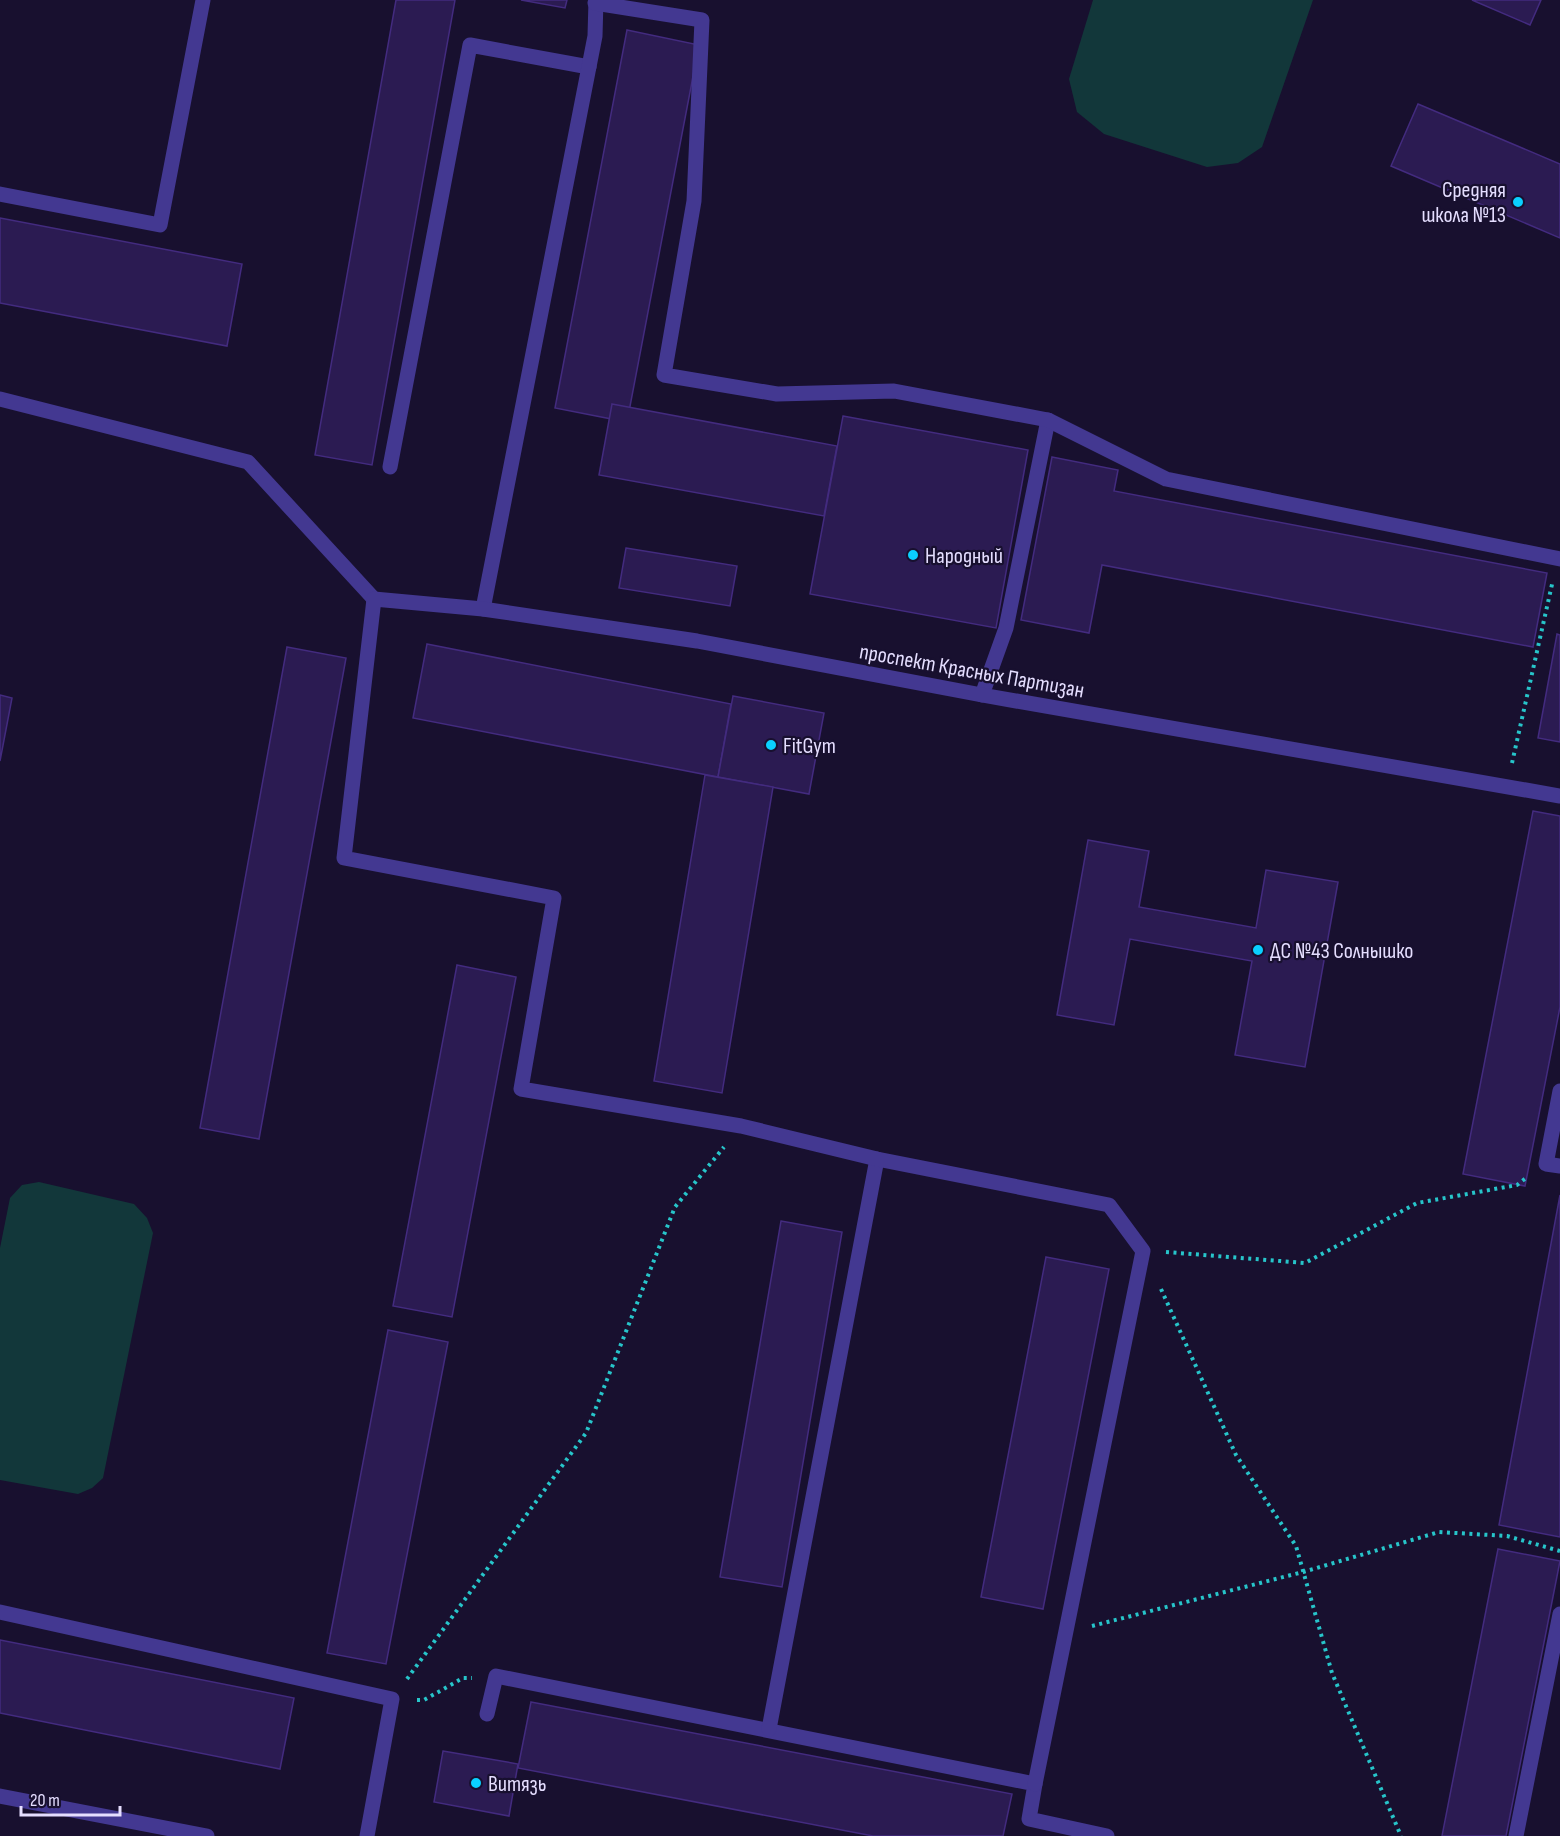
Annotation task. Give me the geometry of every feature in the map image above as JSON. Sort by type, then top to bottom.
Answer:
[{"type":"street","points":[[0,194],[160,225],[203,0]]},
{"type":"street","points":[[483,609],[595,36],[596,2],[702,20],[694,201],[664,375],[777,394],[894,391],[1048,420],[1166,479],[1559,559]]},
{"type":"street","points":[[390,467],[470,45],[589,67]]},
{"type":"street","points":[[0,399],[248,462],[374,599],[344,858],[554,897],[521,1089],[741,1126],[877,1159],[1108,1205],[1143,1251],[1029,1819],[1107,1836]]},
{"type":"street","points":[[982,695],[1006,628],[1048,420]]},
{"type":"street","name":"проспект Красных Партизан","points":[[374,599],[483,609],[697,641],[982,695],[1560,796]]},
{"type":"street","points":[[1553,1165],[1560,1091]]},
{"type":"street","points":[[769,1729],[877,1159]]},
{"type":"street","points":[[0,1612],[392,1699],[367,1836]]},
{"type":"street","points":[[1516,1836],[1560,1614]]},
{"type":"street","points":[[487,1714],[496,1677],[769,1729],[1035,1784]]},
{"type":"street","points":[[0,1796],[207,1836]]},
{"type":"path","points":[[1507,786],[1559,559]]},
{"type":"path","points":[[392,1699],[586,1433],[675,1207],[741,1126]]},
{"type":"path","points":[[1401,1836],[1332,1673],[1296,1546],[1236,1455],[1143,1251],[1305,1263],[1417,1203],[1517,1185],[1553,1165]]},
{"type":"path","points":[[1065,1633],[1303,1572],[1439,1532],[1507,1536],[1560,1551]]},
{"type":"path","points":[[392,1699],[424,1700],[463,1678],[496,1677]]},
{"type":"green space","points":[[1093,0],[1313,0],[1262,147],[1238,163],[1207,167],[1104,134],[1077,112],[1069,79]]},
{"type":"green space","points":[[39,1182],[134,1204],[147,1218],[153,1233],[103,1478],[92,1488],[78,1494],[0,1480],[0,1248],[10,1198],[22,1185]]},
{"type":"building","points":[[396,0],[455,0],[372,465],[315,455]]},
{"type":"building","points":[[521,0],[567,0],[565,8]]},
{"type":"building","points":[[1472,0],[1541,0],[1530,25]]},
{"type":"building","points":[[627,30],[699,45],[627,422],[555,408]]},
{"type":"building","name":"Средняя школа №13","points":[[1418,104],[1560,164],[1560,238],[1391,166]]},
{"type":"building","points":[[0,218],[242,264],[227,346],[0,303]]},
{"type":"building","points":[[612,404],[837,446],[824,516],[599,475]]},
{"type":"building","name":"Народный","points":[[843,416],[1028,450],[996,628],[810,594]]},
{"type":"building","points":[[1052,457],[1118,470],[1114,491],[1547,573],[1533,647],[1102,565],[1089,633],[1021,620]]},
{"type":"building","points":[[626,548],[737,566],[730,606],[619,588]]},
{"type":"building","points":[[1557,634],[1560,635],[1560,742],[1538,738]]},
{"type":"building","points":[[427,644],[731,704],[718,777],[413,718]]},
{"type":"building","points":[[287,647],[346,658],[259,1139],[200,1128]]},
{"type":"building","points":[[0,695],[12,698],[0,761]]},
{"type":"building","name":"FitGym","points":[[733,696],[824,713],[809,794],[718,777]]},
{"type":"building","points":[[705,775],[773,787],[722,1093],[654,1081]]},
{"type":"building","points":[[1533,811],[1560,816],[1560,1007],[1525,1186],[1463,1174]]},
{"type":"building","name":"ДС №43 Солнышко","points":[[1088,840],[1149,851],[1139,907],[1256,928],[1266,870],[1338,882],[1305,1067],[1235,1055],[1252,961],[1130,939],[1114,1025],[1057,1015]]},
{"type":"building","points":[[457,965],[516,977],[452,1317],[393,1306]]},
{"type":"building","points":[[1560,1195],[1560,1537],[1499,1525]]},
{"type":"building","points":[[781,1221],[842,1232],[782,1587],[720,1577]]},
{"type":"building","points":[[1046,1257],[1109,1269],[1043,1609],[981,1597]]},
{"type":"building","points":[[388,1330],[448,1342],[386,1664],[327,1653]]},
{"type":"building","points":[[1498,1549],[1560,1561],[1506,1836],[1442,1836]]},
{"type":"building","points":[[0,1640],[294,1698],[280,1769],[0,1713]]},
{"type":"building","points":[[531,1702],[1012,1794],[1003,1836],[873,1836],[518,1768]]},
{"type":"building","name":"Витязь","points":[[443,1751],[518,1764],[509,1816],[434,1802]]},
{"type":"place","name":"Средняя школа №13","points":[[1518,202]]},
{"type":"place","name":"Народный","points":[[913,555]]},
{"type":"place","name":"FitGym","points":[[771,745]]},
{"type":"place","name":"ДС №43 Солнышко","points":[[1258,950]]},
{"type":"place","name":"Витязь","points":[[476,1783]]}]
